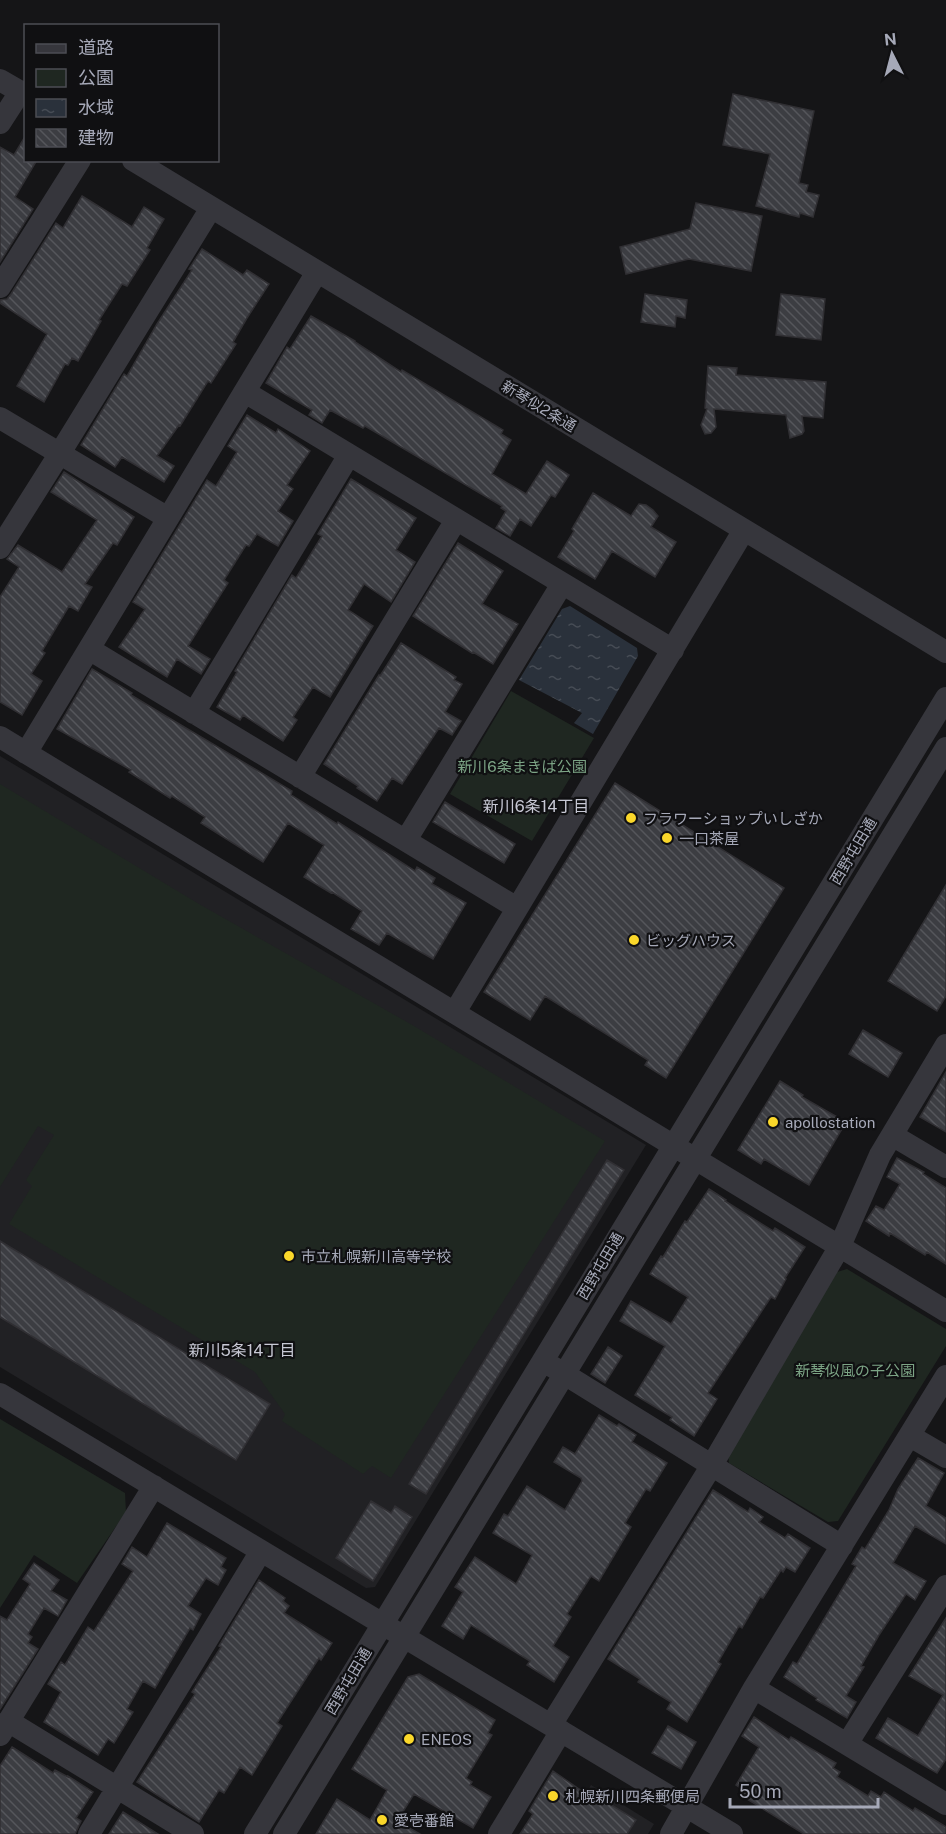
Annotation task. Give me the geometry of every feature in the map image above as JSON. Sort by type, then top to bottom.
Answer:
[{"type":"street","points":[[0,80],[23,94],[0,123]]},
{"type":"street","points":[[0,287],[79,162]]},
{"type":"street","name":"新琴似2条通","points":[[136,162],[946,652]]},
{"type":"street","points":[[0,548],[211,208]]},
{"type":"street","points":[[26,753],[318,272]]},
{"type":"street","points":[[245,392],[673,650]]},
{"type":"street","points":[[0,418],[168,518]]},
{"type":"street","points":[[194,713],[349,455]]},
{"type":"street","points":[[300,777],[456,520]]},
{"type":"street","points":[[455,1012],[744,530]]},
{"type":"street","points":[[406,840],[562,584]]},
{"type":"street","points":[[89,649],[517,908]]},
{"type":"street","name":"西野屯田通","points":[[255,1834],[946,698]]},
{"type":"street","points":[[0,737],[946,1311]]},
{"type":"street","name":"西野屯田通","points":[[284,1834],[946,748]]},
{"type":"street","points":[[499,1834],[556,1728],[840,1246],[880,1155],[946,1045]]},
{"type":"street","points":[[892,1135],[946,1167]]},
{"type":"street","points":[[542,1360],[842,1546]]},
{"type":"street","points":[[671,1834],[754,1688],[946,1376]]},
{"type":"street","points":[[0,1394],[732,1834]]},
{"type":"street","points":[[910,1436],[946,1457]]},
{"type":"street","points":[[154,1486],[4,1728],[117,1787],[193,1834]]},
{"type":"street","points":[[89,1834],[261,1551]]},
{"type":"street","points":[[847,1744],[946,1586]]},
{"type":"street","points":[[754,1688],[847,1744],[944,1797]]},
{"type":"shaded area","name":"市立札幌新川高等学校","points":[[0,756],[646,1145],[375,1587],[366,1588],[0,1367]]},
{"type":"shaded area","points":[[591,1785],[654,1824],[648,1834],[561,1834]]},
{"type":"green space","name":"新川6条まきば公園","points":[[511,691],[594,738],[532,841],[450,794]]},
{"type":"green space","name":"市立札幌新川高等学校","points":[[0,784],[199,904],[414,1026],[605,1141],[391,1478],[372,1466],[363,1474],[282,1421],[285,1414],[255,1372],[9,1224],[32,1186],[26,1180],[54,1135],[38,1126],[0,1187]]},
{"type":"green space","name":"新琴似風の子公園","points":[[847,1269],[946,1329],[946,1346],[838,1521],[828,1522],[729,1463],[728,1454],[837,1272]]},
{"type":"green space","points":[[0,1419],[125,1493],[126,1512],[77,1583],[34,1555],[0,1608]]},
{"type":"water","points":[[570,606],[637,648],[638,656],[593,734],[574,723],[582,713],[519,680],[562,609]]},
{"type":"building","points":[[733,94],[814,111],[799,183],[808,185],[806,192],[819,195],[813,217],[800,213],[799,217],[756,206],[770,154],[723,145]]},
{"type":"building","points":[[24,138],[24,162],[36,162],[15,197],[33,209],[0,262],[0,147],[14,155]]},
{"type":"building","points":[[82,196],[132,227],[144,207],[164,219],[147,248],[150,250],[127,286],[122,284],[99,320],[101,321],[78,361],[72,358],[68,365],[65,364],[44,402],[17,386],[47,334],[0,303],[0,300],[7,299],[11,294],[56,223],[63,228]]},
{"type":"building","points":[[696,203],[762,216],[751,271],[689,259],[626,274],[620,247],[690,229]]},
{"type":"building","points":[[202,249],[243,275],[247,270],[269,284],[233,342],[236,344],[211,383],[208,381],[180,426],[157,456],[174,466],[164,482],[122,457],[115,467],[81,445],[124,374],[127,376],[192,270],[189,269]]},
{"type":"building","points":[[645,294],[687,300],[685,318],[676,316],[675,327],[641,322]]},
{"type":"building","points":[[781,294],[825,299],[821,340],[776,335]]},
{"type":"building","points":[[311,316],[355,341],[401,372],[402,370],[503,430],[501,434],[511,440],[492,474],[526,494],[547,461],[569,475],[555,497],[551,495],[531,526],[520,519],[510,536],[496,528],[506,511],[501,508],[502,506],[365,426],[363,428],[330,410],[322,423],[309,415],[312,410],[266,383],[287,347],[290,349]]},
{"type":"building","points":[[708,366],[737,368],[736,375],[826,382],[823,418],[802,416],[804,431],[790,438],[786,415],[714,409],[716,427],[711,433],[705,434],[701,425],[707,409],[705,408]]},
{"type":"building","points":[[247,415],[276,433],[278,429],[310,451],[287,485],[293,489],[278,511],[293,521],[278,546],[257,534],[249,546],[246,545],[224,580],[228,583],[188,646],[210,659],[201,674],[177,659],[167,677],[119,647],[145,609],[133,602],[207,480],[216,486],[237,452],[228,446]]},
{"type":"building","points":[[64,472],[134,517],[117,545],[113,543],[85,584],[92,587],[78,611],[69,606],[42,651],[45,653],[31,674],[42,681],[22,715],[0,702],[0,597],[19,567],[7,559],[18,545],[62,572],[97,520],[51,492]]},
{"type":"building","points":[[351,479],[416,518],[396,550],[415,562],[391,602],[364,584],[348,610],[373,626],[330,697],[313,687],[293,717],[297,720],[283,741],[243,715],[240,720],[217,707],[237,672],[235,671],[292,575],[296,578],[322,536],[318,534]]},
{"type":"building","points":[[593,493],[631,516],[639,504],[646,505],[658,516],[651,527],[676,542],[655,577],[612,551],[595,579],[558,557]]},
{"type":"building","points":[[458,543],[503,571],[482,604],[518,624],[493,664],[413,616]]},
{"type":"building","points":[[401,643],[456,677],[454,680],[462,684],[445,712],[461,721],[452,735],[439,728],[402,784],[392,778],[377,801],[324,764]]},
{"type":"building","points":[[92,669],[132,693],[131,695],[292,791],[291,795],[337,824],[338,822],[415,871],[417,867],[435,878],[432,884],[466,903],[433,959],[387,933],[379,945],[351,929],[362,911],[304,877],[324,845],[288,823],[263,862],[201,823],[205,817],[129,772],[131,770],[57,729]]},
{"type":"building","name":"ビッグハウス","points":[[615,783],[784,888],[666,1078],[645,1065],[648,1060],[545,996],[530,1020],[484,992]]},
{"type":"building","points":[[445,802],[515,844],[504,863],[433,822]]},
{"type":"building","points":[[946,885],[946,996],[937,1011],[888,981]]},
{"type":"building","points":[[863,1030],[902,1053],[888,1077],[849,1054]]},
{"type":"building","points":[[946,1072],[946,1132],[920,1117]]},
{"type":"building","points":[[780,1081],[803,1095],[802,1097],[846,1122],[809,1185],[764,1159],[761,1164],[738,1150]]},
{"type":"building","points":[[897,1158],[924,1172],[923,1174],[946,1188],[946,1264],[927,1252],[925,1255],[890,1233],[889,1236],[866,1221],[876,1206],[884,1210],[900,1184],[887,1177]]},
{"type":"building","points":[[607,1160],[624,1170],[426,1494],[409,1484]]},
{"type":"building","points":[[709,1189],[773,1231],[775,1228],[805,1247],[785,1278],[775,1299],[771,1297],[708,1393],[717,1399],[694,1436],[670,1420],[672,1417],[635,1395],[665,1346],[620,1321],[631,1301],[671,1324],[688,1297],[650,1274]]},
{"type":"building","points":[[0,1241],[270,1404],[236,1460],[0,1317]]},
{"type":"building","points":[[608,1347],[622,1356],[605,1383],[591,1374]]},
{"type":"building","points":[[599,1415],[636,1435],[632,1442],[667,1463],[650,1491],[646,1489],[625,1523],[631,1527],[599,1581],[591,1576],[567,1614],[571,1617],[553,1646],[569,1657],[554,1682],[527,1665],[530,1661],[471,1625],[463,1639],[442,1626],[463,1592],[455,1587],[475,1557],[516,1584],[532,1555],[493,1533],[504,1514],[508,1516],[527,1486],[565,1510],[582,1481],[581,1478],[554,1462],[563,1447],[575,1454]]},
{"type":"building","points":[[918,1458],[944,1473],[926,1506],[946,1518],[946,1544],[915,1526],[893,1563],[926,1581],[915,1600],[906,1594],[861,1666],[864,1667],[846,1696],[856,1702],[847,1718],[816,1700],[817,1698],[784,1677],[793,1662],[797,1664],[856,1566],[852,1564],[862,1547],[865,1549]]},
{"type":"building","points":[[713,1490],[748,1512],[750,1508],[763,1517],[759,1522],[785,1538],[788,1534],[810,1548],[795,1572],[786,1567],[783,1572],[781,1570],[763,1598],[760,1597],[742,1628],[739,1626],[718,1662],[721,1664],[687,1722],[667,1709],[671,1702],[638,1682],[640,1679],[608,1659]]},
{"type":"building","points":[[371,1501],[391,1513],[395,1506],[412,1517],[373,1581],[336,1558]]},
{"type":"building","points":[[167,1523],[226,1558],[221,1567],[226,1570],[218,1585],[206,1578],[188,1606],[201,1614],[193,1630],[190,1628],[155,1688],[143,1681],[127,1709],[133,1712],[114,1743],[108,1739],[98,1755],[44,1722],[61,1692],[48,1684],[61,1662],[65,1665],[88,1627],[94,1631],[133,1571],[122,1564],[132,1547],[147,1557]]},
{"type":"building","points":[[34,1563],[59,1580],[51,1591],[67,1600],[58,1616],[44,1608],[28,1634],[32,1637],[28,1643],[38,1649],[0,1709],[0,1616],[7,1620],[30,1584],[23,1579]]},
{"type":"building","points":[[259,1580],[285,1598],[283,1601],[289,1606],[284,1613],[332,1643],[321,1660],[319,1658],[277,1723],[282,1726],[252,1775],[240,1767],[224,1793],[219,1790],[199,1822],[137,1782],[195,1694],[192,1692]]},
{"type":"building","points":[[946,1618],[946,1759],[937,1773],[876,1738],[888,1718],[918,1736],[943,1695],[909,1676]]},
{"type":"building","points":[[419,1674],[495,1720],[488,1733],[492,1735],[466,1778],[472,1782],[470,1785],[491,1797],[473,1828],[414,1794],[397,1821],[420,1834],[316,1834],[337,1799],[370,1820],[387,1790],[352,1769],[408,1677]]},
{"type":"building","points":[[754,1717],[789,1740],[791,1737],[836,1763],[833,1768],[840,1772],[837,1777],[868,1796],[871,1791],[881,1797],[884,1792],[913,1811],[915,1808],[946,1827],[946,1834],[804,1834],[742,1796],[745,1791],[736,1785],[759,1747],[742,1736]]},
{"type":"building","points":[[668,1726],[696,1742],[681,1769],[652,1753]]},
{"type":"building","points":[[12,1747],[53,1773],[55,1770],[68,1776],[93,1792],[76,1818],[81,1821],[75,1834],[0,1834],[0,1766]]},
{"type":"building","points":[[553,1771],[595,1800],[597,1796],[636,1820],[627,1834],[520,1834],[533,1814],[529,1811]]},
{"type":"building","points":[[123,1812],[158,1834],[109,1834]]},
{"type":"place","name":"フラワーショップいしざか","points":[[631,818]]},
{"type":"place","name":"一口茶屋","points":[[667,838]]},
{"type":"place","name":"ビッグハウス","points":[[634,940]]},
{"type":"place","name":"apollostation","points":[[773,1122]]},
{"type":"place","name":"市立札幌新川高等学校","points":[[289,1256]]},
{"type":"place","name":"ENEOS","points":[[409,1739]]},
{"type":"place","name":"札幌新川四条郵便局","points":[[553,1796]]},
{"type":"place","name":"愛壱番館","points":[[382,1820]]},
{"type":"district","name":"新川6条14丁目","points":[[536,806]]},
{"type":"district","name":"新川5条14丁目","points":[[242,1350]]}]
